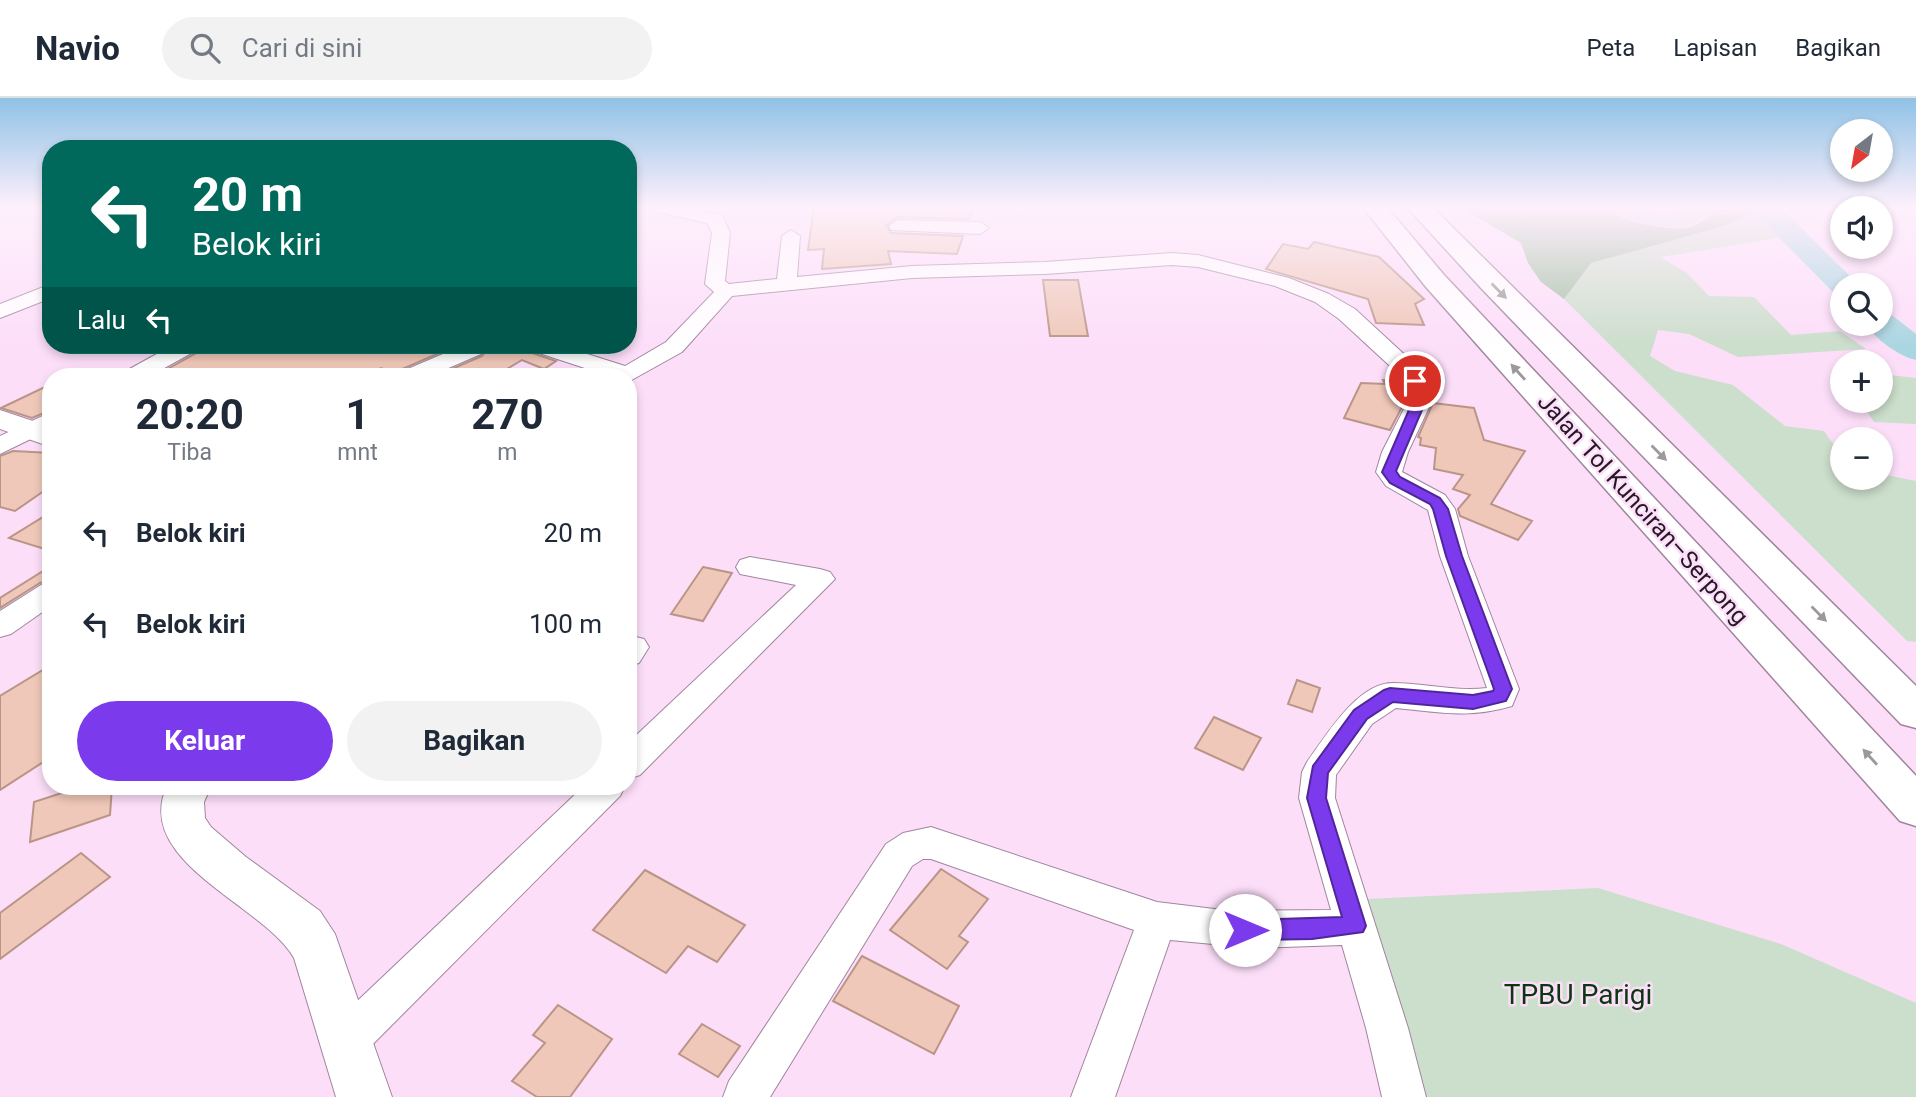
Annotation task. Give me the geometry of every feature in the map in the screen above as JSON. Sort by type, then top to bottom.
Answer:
[{"type":"highway","name":"Jalan Tol Kunciran–Serpong","points":[[1412,253],[1916,807]]},
{"type":"highway","name":"Jalan Tol Kunciran–Serpong","points":[[1462,253],[1916,712]]},
{"type":"street","points":[[719,253],[715,284],[726,290],[786,286],[849,269],[912,272],[1172,259],[1198,261],[1282,282],[1322,298],[1348,314],[1398,361],[1415,381],[1419,403],[1389,472],[1395,480],[1435,501],[1441,509],[1454,556],[1503,689],[1500,697],[1488,701],[1457,703],[1390,695],[1360,715],[1319,772],[1317,798],[1387,1028],[1404,1097]]},
{"type":"street","points":[[786,286],[789,253]]},
{"type":"street","points":[[981,253],[982,270]]},
{"type":"street","points":[[637,369],[674,347],[726,290]]},
{"type":"street","points":[[1,311],[42,294]]},
{"type":"street","points":[[148,368],[173,354]]},
{"type":"street","points":[[429,368],[462,354]]},
{"type":"street","points":[[565,354],[606,368]]},
{"type":"street","points":[[0,419],[42,429]]},
{"type":"street","points":[[0,446],[42,430]]},
{"type":"street","points":[[637,756],[820,579],[750,567]]},
{"type":"street","points":[[0,626],[42,598]]},
{"type":"street","points":[[347,1040],[598,795]]},
{"type":"street","points":[[189,816],[229,871],[303,928],[317,950],[363,1097]]},
{"type":"street","points":[[745,1097],[899,855],[916,844],[931,843],[1157,920],[1223,930],[1355,926]]},
{"type":"street","points":[[1093,1097],[1157,920]]},
{"type":"green space","points":[[1524,253],[1628,253],[1591,263],[1564,299],[1541,282]]},
{"type":"green space","points":[[1628,253],[1687,253],[1660,257],[1687,273],[1709,296],[1754,297],[1791,335],[1830,332],[1830,336],[1847,336],[1866,349],[1738,357],[1689,334],[1658,330],[1650,356],[1675,371],[1733,385],[1785,426],[1824,431],[1830,440],[1830,490],[1893,490],[1893,476],[1916,481],[1916,642],[1907,641],[1564,299],[1590,263]]},
{"type":"green space","points":[[1794,253],[1800,253],[1830,284],[1830,289]]},
{"type":"green space","points":[[1893,375],[1916,378],[1916,424],[1874,422],[1868,413],[1893,413]]},
{"type":"green space","name":"TPBU Parigi","points":[[1598,888],[1781,944],[1916,1003],[1916,1097],[1412,1097],[1367,899]]},
{"type":"building","points":[[824,253],[888,253],[891,264],[822,269]]},
{"type":"building","points":[[1277,253],[1360,253],[1379,257],[1424,299],[1415,304],[1424,325],[1376,323],[1368,299],[1266,269]]},
{"type":"building","points":[[1043,280],[1078,280],[1088,336],[1050,336]]},
{"type":"building","points":[[194,354],[437,354],[404,368],[169,368]]},
{"type":"building","points":[[535,354],[556,361],[546,368],[522,360],[508,368],[454,368],[482,356]]},
{"type":"building","points":[[1383,380],[1399,381],[1404,403],[1390,430],[1344,418],[1361,383],[1385,384]]},
{"type":"building","points":[[42,388],[42,414],[32,418],[1,408]]},
{"type":"building","points":[[1433,403],[1474,408],[1484,440],[1525,451],[1491,504],[1532,521],[1518,540],[1460,516],[1458,509],[1470,495],[1453,489],[1463,475],[1434,469],[1436,448],[1420,445],[1421,438],[1418,437]]},
{"type":"building","points":[[13,451],[42,453],[42,492],[15,511],[0,507],[0,456]]},
{"type":"building","points":[[42,518],[42,548],[9,538]]},
{"type":"building","points":[[703,567],[732,573],[703,621],[671,614]]},
{"type":"building","points":[[42,572],[42,582],[0,608],[0,598]]},
{"type":"building","points":[[42,670],[42,763],[0,790],[0,696]]},
{"type":"building","points":[[1297,680],[1320,688],[1312,712],[1288,704]]},
{"type":"building","points":[[1214,717],[1261,738],[1243,770],[1195,748]]},
{"type":"building","points":[[55,795],[111,795],[110,815],[30,842],[34,802]]},
{"type":"building","points":[[81,853],[110,877],[0,959],[0,913]]},
{"type":"building","points":[[941,869],[988,899],[959,936],[968,942],[947,969],[890,930]]},
{"type":"building","points":[[645,870],[745,925],[717,962],[688,946],[666,973],[593,930]]},
{"type":"building","points":[[862,956],[959,1006],[934,1054],[833,1001]]},
{"type":"building","points":[[558,1005],[612,1039],[570,1097],[537,1097],[512,1081],[545,1043],[533,1035]]},
{"type":"building","points":[[702,1024],[740,1046],[718,1077],[679,1054]]},
{"type":"waterway","points":[[1811,253],[1832,273]]},
{"type":"waterway","points":[[1893,332],[1916,350]]},
{"type":"route","points":[[1245,930],[1355,926],[1317,798],[1319,772],[1360,715],[1390,695],[1457,703],[1488,701],[1500,697],[1503,689],[1454,556],[1441,509],[1435,501],[1395,480],[1389,472],[1395,452],[1419,403],[1415,381]]}]
